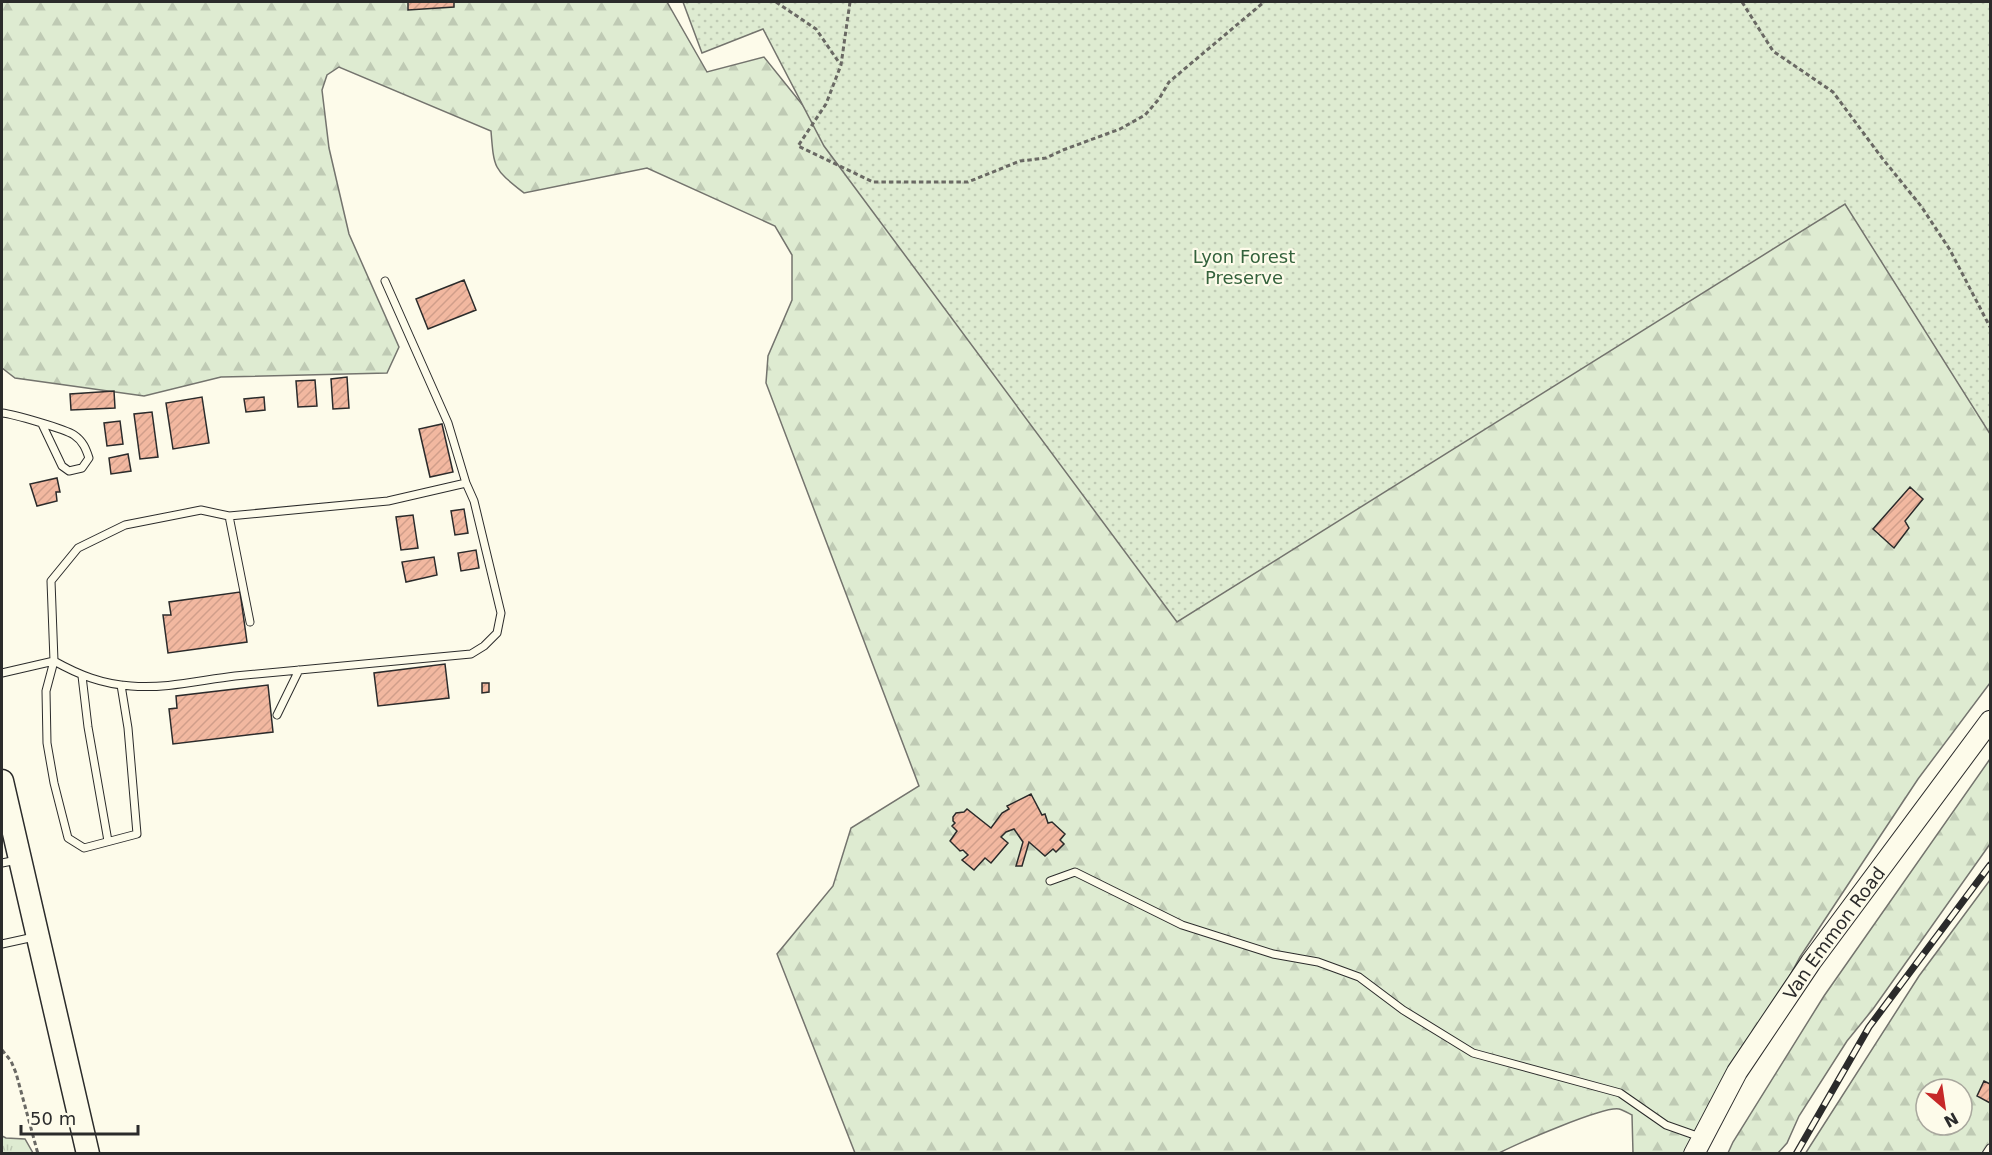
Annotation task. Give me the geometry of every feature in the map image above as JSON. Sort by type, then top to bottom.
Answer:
[{"type":"main road","points":[[2,781],[11,861],[37,936],[87,1154]]},
{"type":"street","name":"Van Emmon Road","points":[[1698,1146],[1737,1072],[1811,962],[1990,721]]},
{"type":"lane","points":[[2,673],[54,661],[97,682],[164,686],[211,679],[471,654],[484,646],[497,633],[501,614],[474,501],[466,483],[448,423],[385,281]]},
{"type":"lane","points":[[2,413],[13,414],[74,434],[85,445],[89,458],[82,468],[69,471],[62,466],[42,424]]},
{"type":"lane","points":[[121,685],[128,728],[137,834],[84,848],[68,838],[54,783],[47,742],[46,691],[54,661],[51,581],[78,548],[125,525],[201,510],[229,516],[388,501],[466,483]]},
{"type":"lane","points":[[229,516],[250,622]]},
{"type":"lane","points":[[277,715],[299,670]]},
{"type":"lane","points":[[82,676],[88,727],[108,841]]},
{"type":"lane","points":[[1050,880],[1075,872],[1182,925],[1273,954],[1318,962],[1359,977],[1403,1010],[1473,1053],[1620,1093],[1698,1146]]},
{"type":"lane","points":[[2,944],[37,936]]},
{"type":"lane","points":[[1986,1154],[1990,1148]]},
{"type":"path","points":[[776,2],[816,28],[841,65]]},
{"type":"path","points":[[850,2],[841,65],[826,104],[798,146],[873,182],[968,182],[1020,161],[1046,158],[1120,129],[1145,115],[1159,99],[1169,82],[1264,2]]},
{"type":"path","points":[[1742,2],[1773,51],[1833,92],[1921,206],[1950,250],[1990,327]]},
{"type":"path","points":[[2,1050],[11,1061],[16,1073],[38,1154]]},
{"type":"green space","points":[[2,2],[667,2],[707,72],[764,57],[809,113],[1990,22],[1990,683],[1918,779],[1800,957],[1701,1141],[1691,1153],[1633,1153],[1632,1115],[1619,1109],[1579,1119],[1499,1153],[855,1153],[777,954],[833,886],[851,828],[919,786],[766,383],[768,356],[792,300],[792,255],[775,226],[647,168],[524,193],[497,168],[491,131],[339,67],[327,75],[322,90],[329,148],[349,234],[399,347],[387,373],[221,377],[144,396],[15,378],[2,368]]},
{"type":"green space","name":"Lyon Forest Preserve","points":[[683,2],[1990,2],[1990,434],[1845,204],[1177,622],[824,146],[763,29],[702,53]]},
{"type":"green space","points":[[1990,759],[1990,844],[1873,1009],[1847,1041],[1799,1116],[1787,1143],[1778,1153],[1728,1153],[1824,996]]},
{"type":"green space","points":[[1990,880],[1990,1153],[1805,1154],[1919,976]]},
{"type":"green space","points":[[2,1136],[25,1139],[33,1153],[2,1153]]},
{"type":"building","points":[[408,2],[454,2],[454,7],[408,10]]},
{"type":"building","points":[[464,280],[476,310],[428,329],[416,299]]},
{"type":"building","points":[[347,377],[349,408],[333,409],[331,379]]},
{"type":"building","points":[[315,380],[317,406],[298,407],[296,381]]},
{"type":"building","points":[[114,391],[115,408],[71,410],[70,394]]},
{"type":"building","points":[[202,397],[209,443],[173,449],[166,403]]},
{"type":"building","points":[[264,397],[265,410],[246,412],[244,399]]},
{"type":"building","points":[[152,412],[158,457],[140,459],[134,414]]},
{"type":"building","points":[[120,421],[123,444],[107,446],[104,423]]},
{"type":"building","points":[[442,424],[453,472],[430,477],[419,429]]},
{"type":"building","points":[[128,454],[131,471],[111,474],[109,458]]},
{"type":"building","points":[[57,478],[60,492],[56,492],[57,501],[37,506],[30,484]]},
{"type":"building","points":[[1910,487],[1923,499],[1905,521],[1909,528],[1894,548],[1873,529]]},
{"type":"building","points":[[464,509],[468,533],[455,535],[451,511]]},
{"type":"building","points":[[413,515],[418,548],[401,550],[396,517]]},
{"type":"building","points":[[476,550],[479,568],[461,571],[458,553]]},
{"type":"building","points":[[434,557],[437,575],[406,582],[402,562]]},
{"type":"building","points":[[240,592],[247,642],[168,653],[163,615],[171,615],[169,602]]},
{"type":"building","points":[[445,664],[449,698],[378,706],[374,673]]},
{"type":"building","points":[[482,683],[489,683],[489,692],[482,693]]},
{"type":"building","points":[[268,685],[273,732],[173,744],[169,709],[177,708],[176,696]]},
{"type":"building","points":[[1031,794],[1042,815],[1045,814],[1048,823],[1052,822],[1065,834],[1060,840],[1064,844],[1056,852],[1053,849],[1045,856],[1029,842],[1022,866],[1016,866],[1023,842],[1014,829],[1001,837],[1008,843],[991,863],[985,858],[974,870],[962,860],[968,855],[950,841],[957,831],[952,826],[955,823],[953,817],[956,813],[967,809],[991,828],[1002,813],[1009,809],[1007,806]]},
{"type":"building","points":[[1984,1081],[1990,1084],[1990,1103],[1977,1096]]},
{"type":"railway","points":[[1796,1154],[1869,1027],[1990,865]]}]
